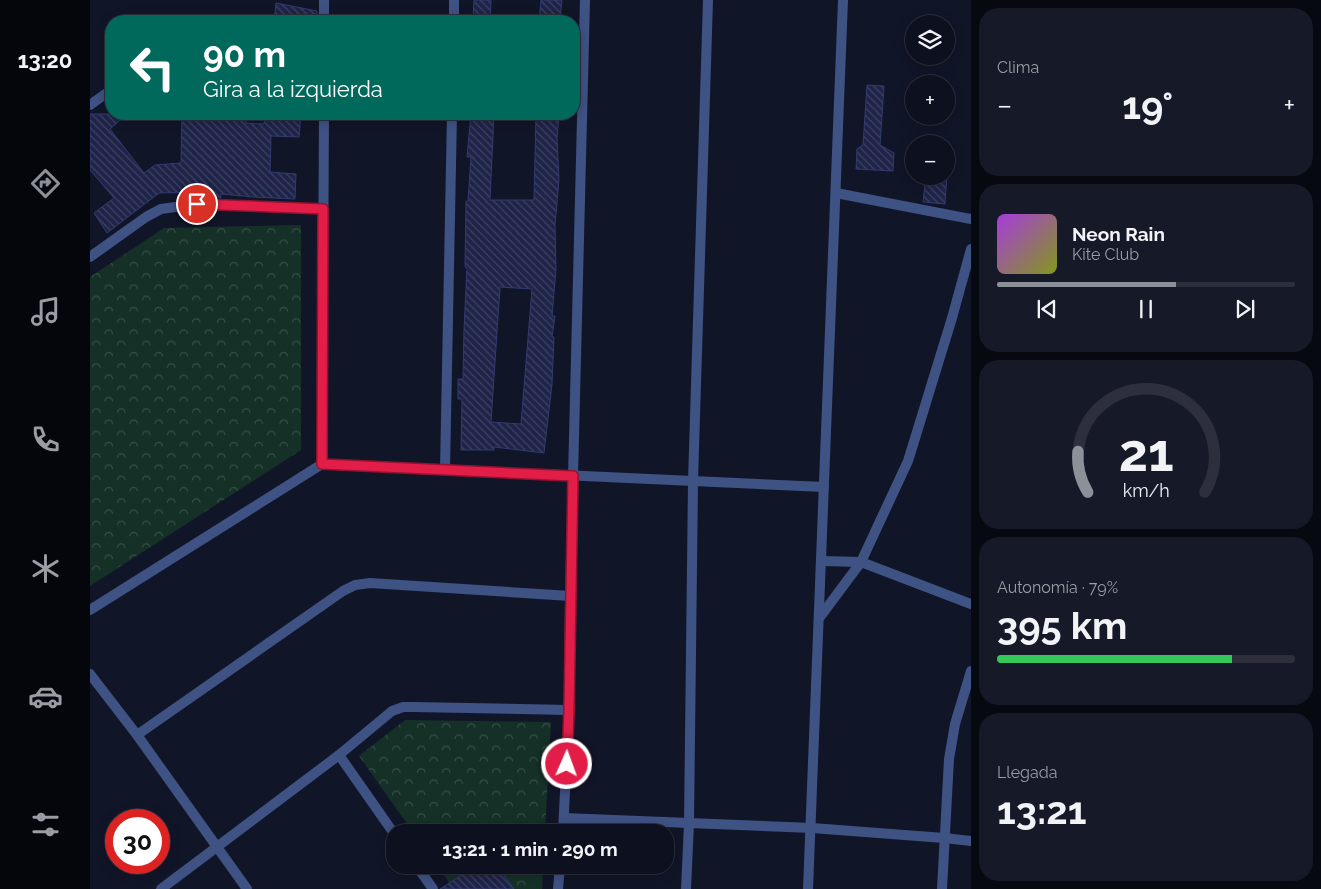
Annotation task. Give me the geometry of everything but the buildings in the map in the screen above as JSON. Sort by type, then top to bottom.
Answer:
[{"type":"street","points":[[324,0],[324,15]]},
{"type":"street","points":[[454,0],[454,15]]},
{"type":"street","points":[[564,824],[569,710],[584,0]]},
{"type":"street","points":[[686,889],[689,823],[693,481],[708,0]]},
{"type":"street","points":[[808,889],[812,828],[843,0]]},
{"type":"street","points":[[90,105],[105,94]]},
{"type":"street","points":[[322,464],[324,120]]},
{"type":"street","points":[[445,470],[452,120]]},
{"type":"street","points":[[836,192],[971,219]]},
{"type":"street","points":[[90,257],[146,217],[161,209],[197,204],[323,209]]},
{"type":"street","points":[[819,617],[861,562],[908,462],[971,249]]},
{"type":"street","points":[[90,610],[322,464],[824,487]]},
{"type":"street","points":[[822,561],[861,562],[971,604]]},
{"type":"street","points":[[137,735],[355,585],[370,584],[570,596]]},
{"type":"street","points":[[942,889],[949,759],[954,724],[971,671]]},
{"type":"street","points":[[90,674],[137,735],[248,889]]},
{"type":"street","points":[[161,889],[339,756],[392,711],[403,707],[569,710]]},
{"type":"street","points":[[339,756],[387,824]]},
{"type":"street","points":[[564,818],[812,828],[971,841]]},
{"type":"street","points":[[422,874],[433,889]]},
{"type":"street","points":[[558,889],[559,874]]},
{"type":"green space","points":[[301,225],[301,450],[90,586],[90,277],[164,228]]},
{"type":"green space","points":[[405,720],[551,722],[545,824],[407,824],[359,756]]},
{"type":"green space","points":[[443,874],[543,874],[542,889],[454,889]]},
{"type":"route","points":[[197,204],[323,209],[322,464],[573,476],[567,764]]}]
